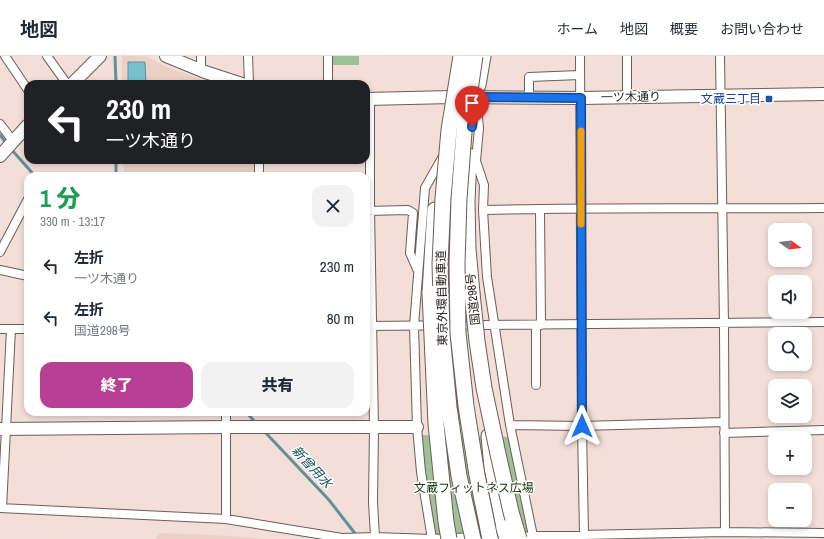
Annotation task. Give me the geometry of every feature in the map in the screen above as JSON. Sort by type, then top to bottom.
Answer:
[{"type":"highway","points":[[451,539],[446,522],[436,424],[430,293],[436,203],[442,158],[452,97],[462,56]]},
{"type":"highway","name":"東京外環自動車道","points":[[462,56],[449,130],[443,198],[440,264],[442,334],[449,407],[459,476],[473,539]]},
{"type":"highway","name":"東京外環自動車道","points":[[476,56],[464,132],[459,199],[457,264],[458,332],[466,406],[477,475],[490,539]]},
{"type":"highway","name":"国道298号","points":[[483,56],[469,154],[467,202],[468,249],[477,341],[484,388],[511,512],[526,538]]},
{"type":"highway","points":[[484,388],[492,468],[507,539]]},
{"type":"street","points":[[5,56],[24,84]]},
{"type":"street","points":[[47,56],[64,80]]},
{"type":"street","points":[[76,80],[100,56]]},
{"type":"street","points":[[166,56],[230,80]]},
{"type":"street","points":[[201,56],[201,70]]},
{"type":"street","points":[[248,56],[249,80]]},
{"type":"street","points":[[328,56],[328,80]]},
{"type":"street","points":[[580,56],[584,535]]},
{"type":"street","points":[[627,56],[627,97]]},
{"type":"street","points":[[720,56],[725,532]]},
{"type":"street","points":[[529,98],[529,77],[580,75]]},
{"type":"street","name":"一ツ木通り","points":[[370,99],[452,97],[581,98],[824,94]]},
{"type":"street","points":[[476,97],[480,128],[476,161],[484,185],[483,210],[487,277],[526,538]]},
{"type":"street","points":[[0,124],[6,147]]},
{"type":"street","points":[[6,147],[24,129]]},
{"type":"street","points":[[432,539],[417,427],[414,326],[425,188],[442,158]]},
{"type":"street","points":[[0,252],[24,207]]},
{"type":"street","points":[[483,210],[581,208],[824,208]]},
{"type":"street","points":[[536,385],[539,325],[540,209]]},
{"type":"street","points":[[370,211],[408,210],[413,214],[410,253],[418,272]]},
{"type":"street","points":[[0,270],[24,275]]},
{"type":"street","points":[[370,326],[824,322]]},
{"type":"street","points":[[0,329],[24,329]]},
{"type":"street","points":[[11,329],[3,429],[1,508],[226,519],[346,538],[526,538],[584,535],[725,532],[824,533]]},
{"type":"street","points":[[370,346],[374,427],[373,502],[375,537]]},
{"type":"street","points":[[226,416],[226,519]]},
{"type":"street","points":[[510,425],[582,426],[724,422]]},
{"type":"street","points":[[3,429],[417,427]]},
{"type":"street","points":[[724,433],[824,430]]},
{"type":"shaded area","points":[[122,56],[145,56],[167,67],[203,80],[122,80]]},
{"type":"shaded area","points":[[123,164],[255,164],[255,172],[124,172]]},
{"type":"shaded area","points":[[159,533],[232,536],[264,539],[156,539]]},
{"type":"green space","points":[[328,56],[359,56],[359,65],[328,65]]},
{"type":"green space","name":"文蔵フィットネス広場","points":[[418,435],[512,437],[533,536],[432,539]]},
{"type":"water","points":[[128,62],[145,62],[146,80],[128,80]]},
{"type":"waterway","points":[[115,56],[116,80]]},
{"type":"waterway","points":[[0,135],[7,144]]},
{"type":"waterway","points":[[11,149],[24,164]]},
{"type":"waterway","points":[[24,164],[31,172]]},
{"type":"waterway","points":[[116,164],[116,172]]},
{"type":"waterway","name":"新曾用水","points":[[250,416],[256,423]]},
{"type":"waterway","name":"新曾用水","points":[[264,431],[329,500],[357,536]]},
{"type":"slow traffic","points":[[581,131],[581,224]]},
{"type":"place","name":"文蔵三丁目","points":[[769,99]]},
{"type":"route","points":[[472,127],[476,97],[581,98],[582,426]]}]
